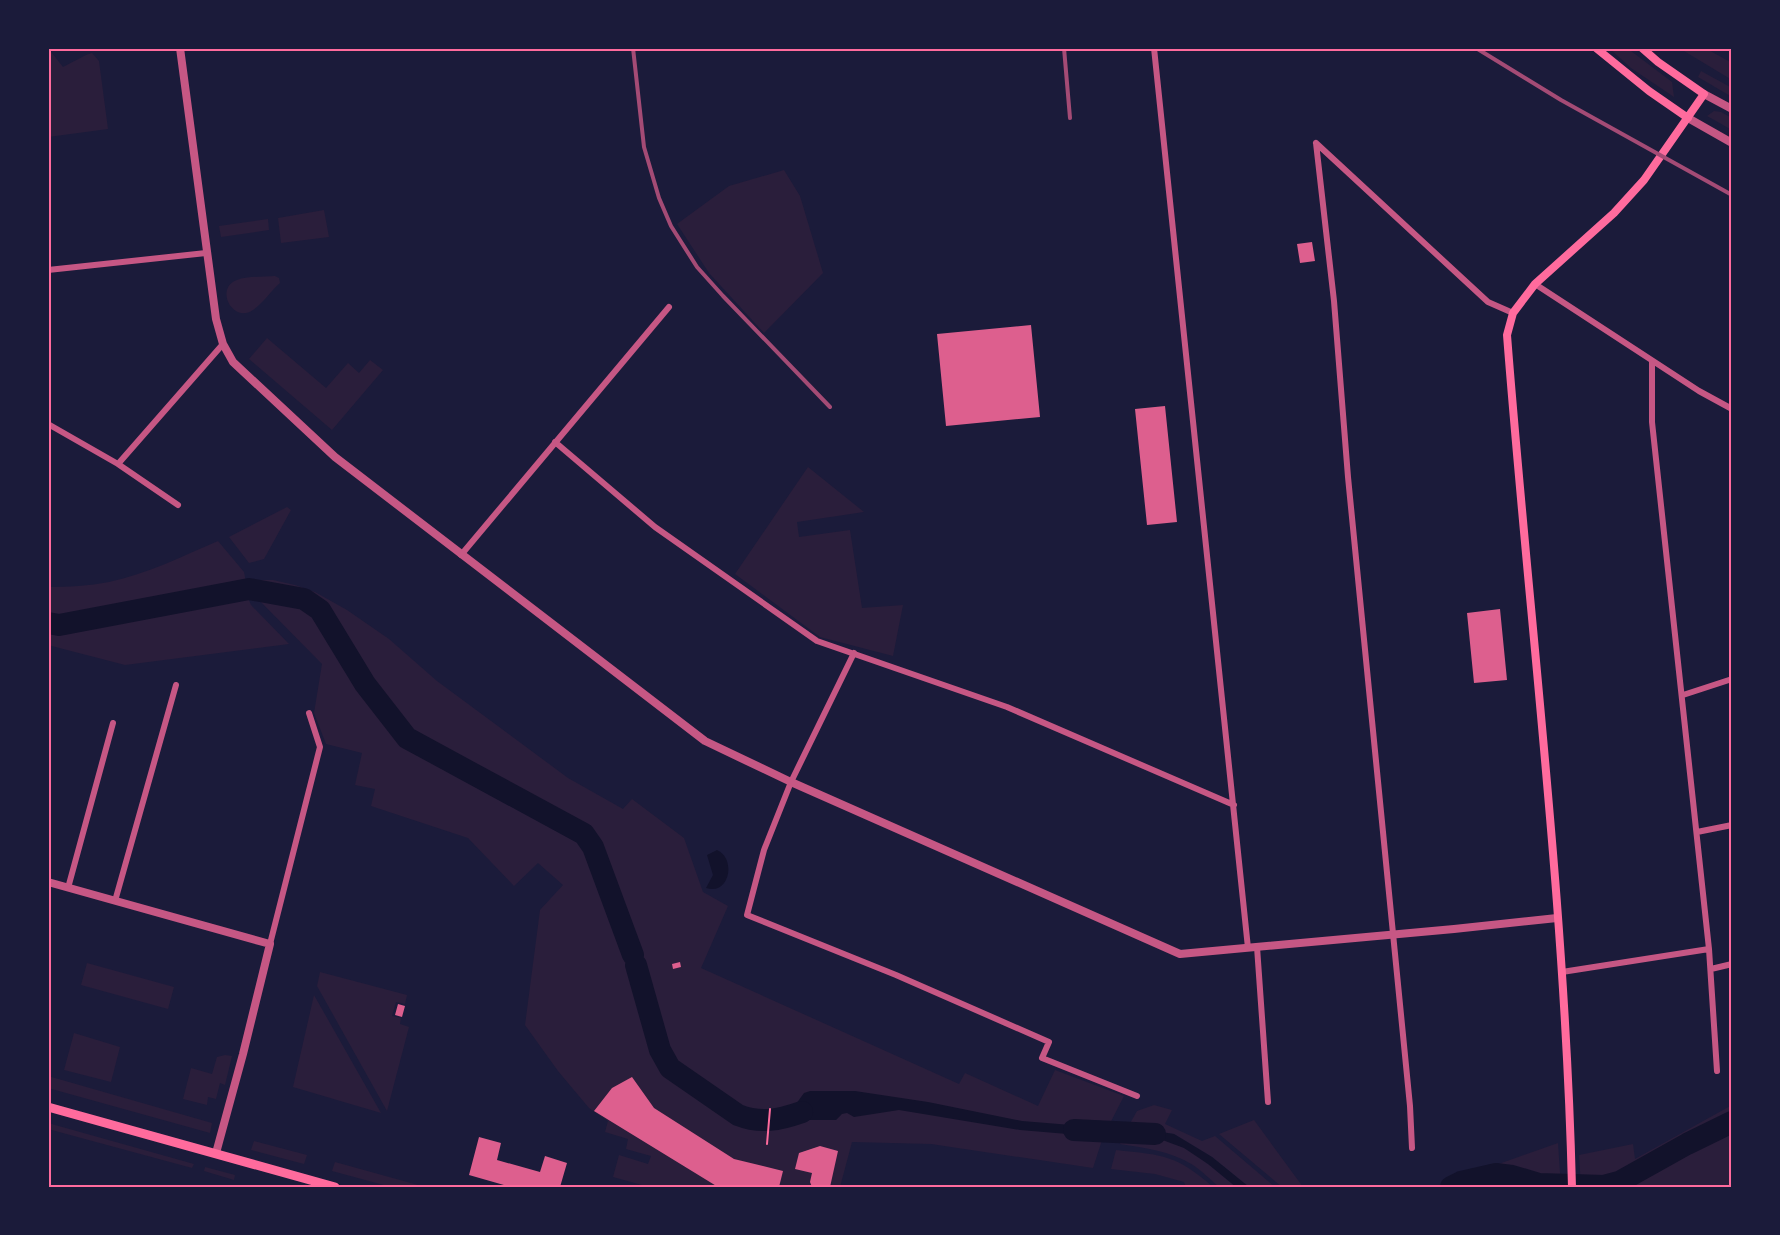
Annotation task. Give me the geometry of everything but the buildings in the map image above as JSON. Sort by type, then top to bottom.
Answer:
[{"type":"main road","points":[[1596,48],[1648,91],[1688,118]]},
{"type":"main road","points":[[1572,1187],[1562,972],[1507,335],[1513,313],[1535,284],[1614,213],[1644,180],[1704,93],[1658,62],[1642,48]]},
{"type":"main road","points":[[48,1107],[335,1187]]},
{"type":"street","points":[[180,48],[216,319],[223,345],[233,362],[335,457],[705,741],[791,782],[1180,954],[1557,918]]},
{"type":"street","points":[[1154,48],[1248,948]]},
{"type":"street","points":[[1704,93],[1732,109]]},
{"type":"street","points":[[1688,118],[1732,143]]},
{"type":"street","points":[[1412,1148],[1410,1106],[1348,477],[1334,301],[1316,143],[1488,302],[1513,313]]},
{"type":"street","points":[[48,270],[206,253]]},
{"type":"street","points":[[1535,284],[1699,392],[1732,409]]},
{"type":"street","points":[[461,555],[669,307]]},
{"type":"street","points":[[118,464],[223,345]]},
{"type":"street","points":[[1652,361],[1652,422],[1709,949],[1717,1071]]},
{"type":"street","points":[[48,424],[118,464],[178,505]]},
{"type":"street","points":[[555,442],[655,527],[817,641],[1007,707],[1234,805]]},
{"type":"street","points":[[854,653],[791,782],[764,850],[747,915],[896,975],[1049,1042],[1042,1058],[1137,1096]]},
{"type":"street","points":[[1683,695],[1732,679]]},
{"type":"street","points":[[116,901],[176,685]]},
{"type":"street","points":[[216,1153],[320,747],[309,713]]},
{"type":"street","points":[[68,888],[113,723]]},
{"type":"street","points":[[1697,832],[1732,825]]},
{"type":"street","points":[[48,882],[270,944]]},
{"type":"street","points":[[1257,947],[1268,1102]]},
{"type":"street","points":[[1562,972],[1709,949]]},
{"type":"street","points":[[1711,969],[1732,964]]},
{"type":"path","points":[[767,1144],[770,1109]]},
{"type":"shaded area","points":[[48,48],[63,67],[92,53],[99,61],[108,129],[48,137]]},
{"type":"shaded area","points":[[1609,48],[1627,48],[1672,82],[1674,97],[1631,68]]},
{"type":"shaded area","points":[[1679,48],[1705,48],[1732,63],[1732,80]]},
{"type":"shaded area","points":[[1701,71],[1732,88],[1732,97],[1698,77]]},
{"type":"shaded area","points":[[1714,111],[1732,118],[1732,130],[1707,116]]},
{"type":"shaded area","points":[[784,170],[800,196],[823,273],[764,333],[709,273],[677,224],[729,186]]},
{"type":"shaded area","points":[[324,210],[329,237],[281,243],[278,218]]},
{"type":"shaded area","points":[[268,219],[269,230],[221,237],[219,226]]},
{"type":"shaded area","points":[[275,276],[279,278],[280,283],[253,310],[246,313],[233,309],[227,297],[230,284],[250,277]]},
{"type":"shaded area","points":[[267,338],[326,388],[348,363],[359,373],[370,360],[383,370],[332,430],[249,359]]},
{"type":"shaded area","points":[[808,467],[864,512],[797,522],[799,537],[850,530],[862,608],[903,605],[893,656],[820,637],[735,574]]},
{"type":"shaded area","points":[[287,507],[291,510],[264,559],[249,563],[229,537]]},
{"type":"shaded area","points":[[218,541],[244,572],[246,582],[58,616],[48,614],[48,587],[86,585],[123,579]]},
{"type":"shaded area","points":[[255,580],[273,580],[295,585],[315,592],[347,610],[389,639],[437,681],[568,778],[623,809],[632,799],[684,838],[703,892],[728,906],[701,968],[959,1084],[965,1073],[1038,1106],[1055,1070],[1124,1096],[1103,1137],[1093,1168],[931,1144],[852,1142],[840,1187],[649,1187],[613,1177],[619,1155],[648,1164],[651,1156],[626,1149],[628,1139],[605,1132],[608,1121],[589,1108],[558,1071],[525,1025],[540,910],[563,885],[538,863],[514,886],[468,838],[371,806],[375,789],[355,785],[362,753],[326,744],[314,713],[322,664],[257,598],[302,608],[317,617],[358,689],[402,747],[578,843],[586,855],[599,839],[591,826],[412,732],[372,679],[324,602],[306,591]]},
{"type":"shaded area","points":[[248,598],[251,605],[289,644],[125,665],[48,645],[48,633],[60,635]]},
{"type":"shaded area","points":[[717,850],[727,861],[728,875],[720,887],[706,888],[713,875],[707,855]]},
{"type":"shaded area","points":[[87,963],[174,987],[168,1009],[81,985]]},
{"type":"shaded area","points":[[320,972],[407,995],[405,1004],[396,1002],[392,1016],[401,1018],[400,1024],[409,1027],[387,1111],[317,986]]},
{"type":"shaded area","points":[[314,995],[381,1113],[293,1087]]},
{"type":"shaded area","points":[[74,1033],[120,1047],[111,1082],[64,1070]]},
{"type":"shaded area","points":[[232,1056],[225,1085],[220,1083],[216,1099],[208,1097],[207,1105],[183,1099],[191,1068],[212,1074],[217,1057]]},
{"type":"shaded area","points":[[48,1076],[212,1123],[210,1133],[48,1088]]},
{"type":"shaded area","points":[[855,1091],[928,1102],[1022,1121],[1108,1128],[1103,1137],[1020,1130],[899,1110],[854,1117],[847,1113],[842,1114],[836,1120],[792,1120],[773,1124],[774,1119],[788,1115],[804,1093]]},
{"type":"shaded area","points":[[1154,1105],[1172,1110],[1165,1124],[1202,1141],[1215,1136],[1275,1187],[1249,1187],[1212,1157],[1174,1134],[1128,1127],[1137,1111]]},
{"type":"shaded area","points":[[1732,1105],[1732,1186],[1581,1187],[1579,1155],[1633,1144],[1635,1159]]},
{"type":"shaded area","points":[[1254,1120],[1303,1187],[1282,1187],[1219,1134]]},
{"type":"shaded area","points":[[48,1123],[194,1164],[192,1168],[48,1129]]},
{"type":"shaded area","points":[[1128,1127],[1174,1134],[1212,1157],[1249,1187],[1236,1187],[1184,1148],[1157,1138],[1123,1136]]},
{"type":"shaded area","points":[[1123,1136],[1160,1138],[1184,1147],[1236,1187],[1219,1187],[1196,1167],[1176,1156],[1120,1144]]},
{"type":"shaded area","points":[[254,1141],[307,1155],[304,1164],[251,1150]]},
{"type":"shaded area","points":[[1558,1143],[1561,1187],[1434,1187]]},
{"type":"shaded area","points":[[1116,1150],[1169,1158],[1189,1168],[1213,1187],[1186,1187],[1184,1182],[1155,1174],[1111,1169]]},
{"type":"shaded area","points":[[335,1162],[418,1185],[417,1187],[391,1187],[332,1171]]},
{"type":"shaded area","points":[[205,1167],[235,1175],[234,1180],[204,1171]]},
{"type":"waterway","points":[[48,623],[59,625],[249,589],[304,599],[320,610],[365,684],[407,738],[584,834],[593,847],[633,955]]},
{"type":"waterway","points":[[636,965],[660,1050],[670,1068],[738,1115],[746,1118],[770,1120],[802,1112]]},
{"type":"waterway","points":[[1451,1187],[1461,1182],[1496,1174],[1539,1184],[1604,1186],[1619,1182],[1732,1122]]},
{"type":"waterway","points":[[1074,1130],[1155,1134]]},
{"type":"railway","points":[[633,48],[644,147],[659,198],[671,226],[697,267],[830,407]]},
{"type":"railway","points":[[1064,48],[1070,118]]},
{"type":"railway","points":[[1476,48],[1561,100],[1732,195]]}]
